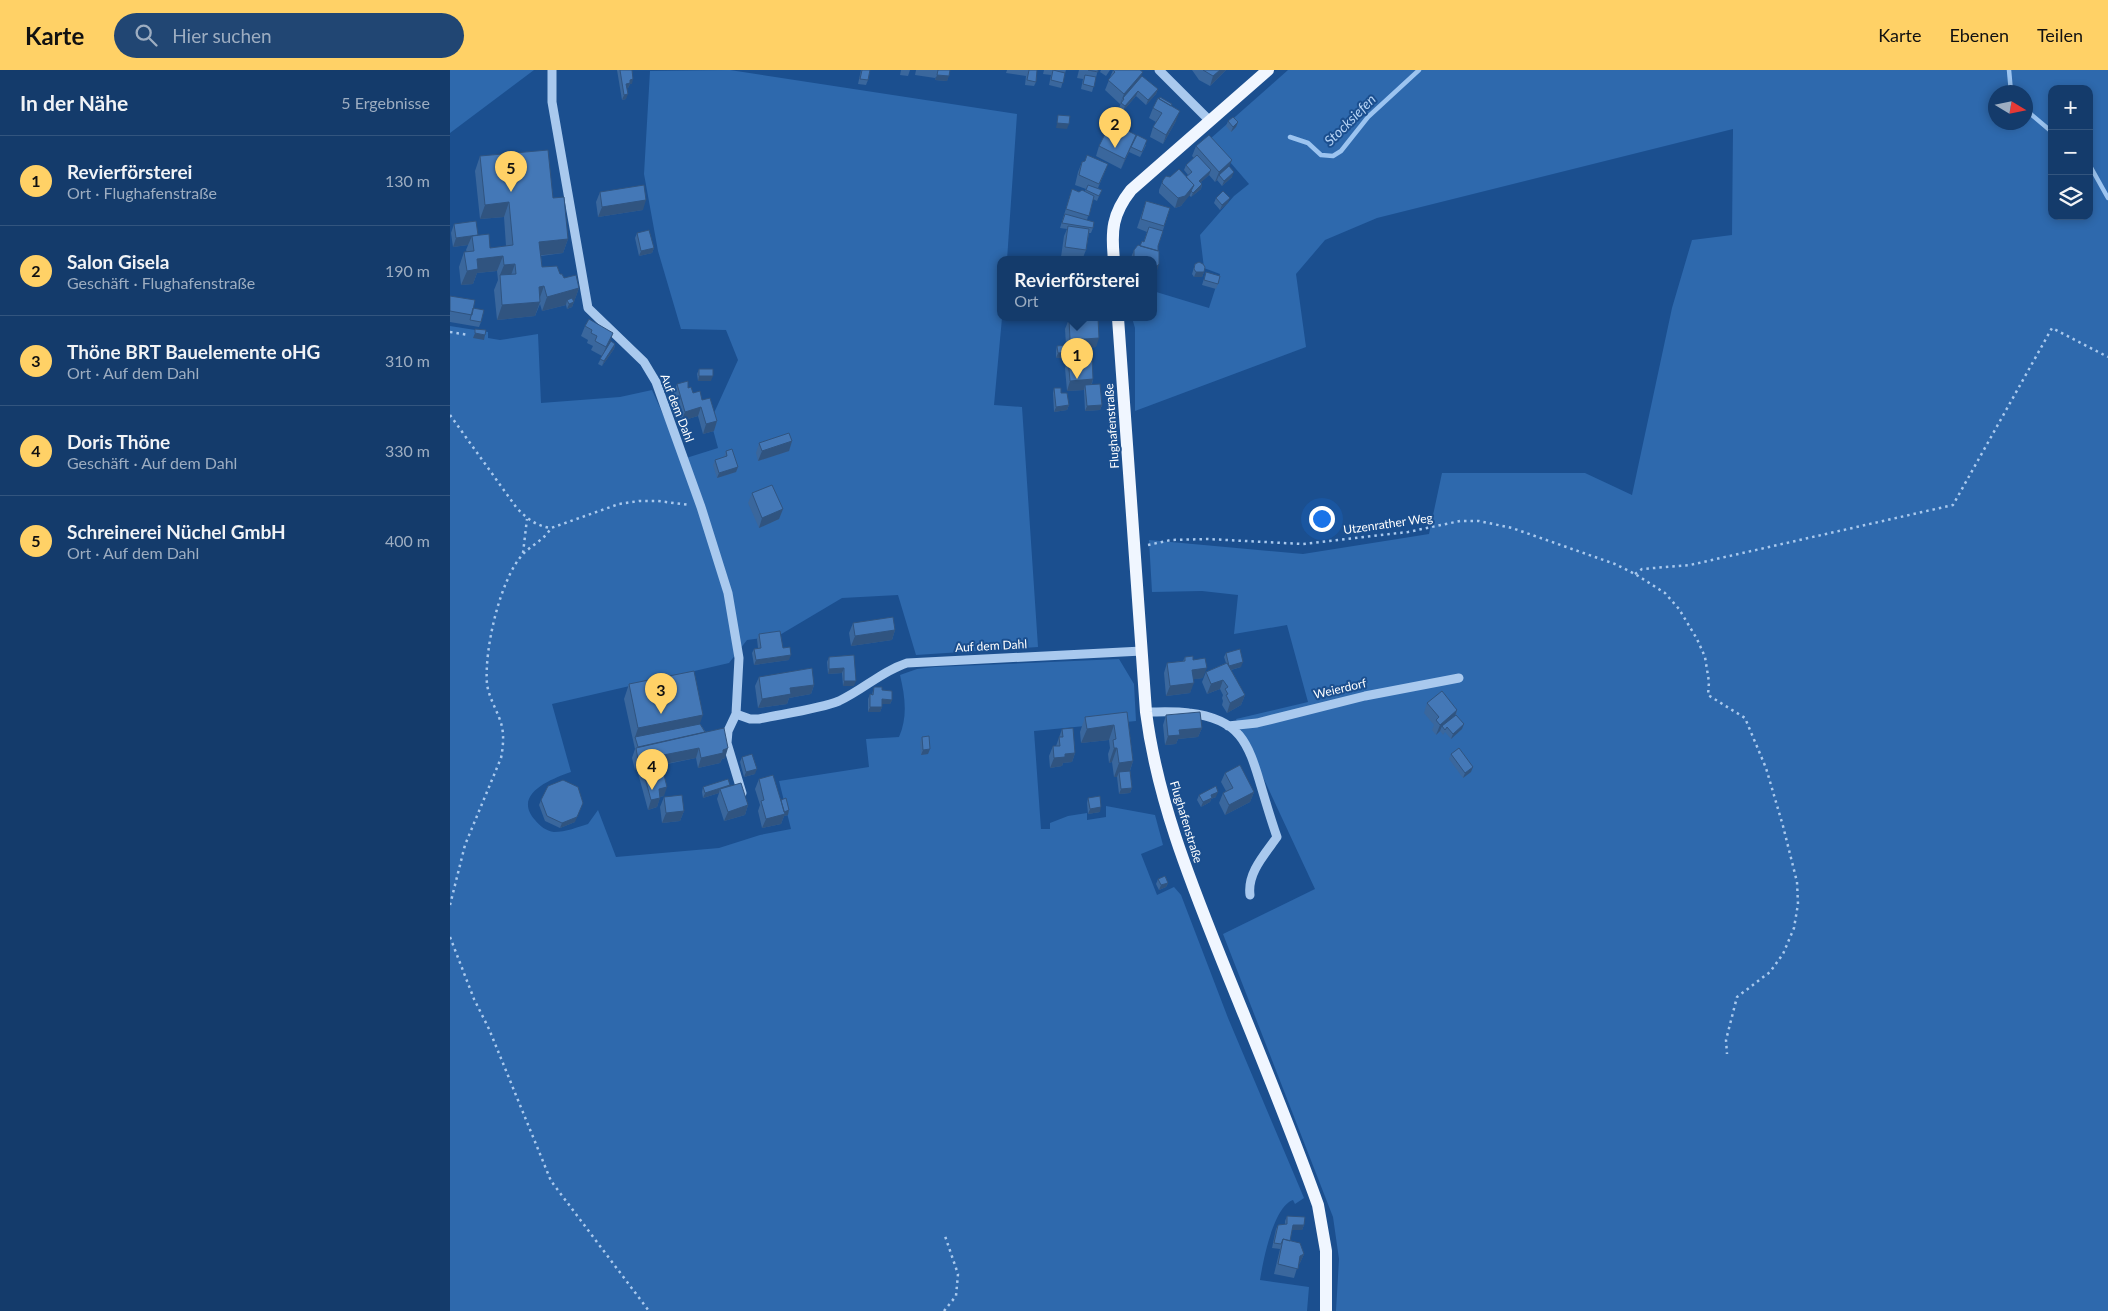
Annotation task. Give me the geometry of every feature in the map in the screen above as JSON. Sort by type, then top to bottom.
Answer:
[{"type":"main road","points":[[1114,256],[1112,229],[1122,202],[1143,179],[1268,70]]},
{"type":"main road","name":"Flughafenstraße","points":[[1118,321],[1146,712],[1162,796],[1186,871],[1318,1205],[1326,1251],[1328,1280],[1326,1311]]},
{"type":"street","name":"Auf dem Dahl","points":[[552,70],[552,102],[588,308],[644,362],[656,382],[701,507],[728,593],[739,658],[736,714],[728,731],[727,743],[742,793]]},
{"type":"street","points":[[1159,70],[1210,121]]},
{"type":"street","name":"Auf dem Dahl","points":[[736,714],[750,719],[760,719],[836,702],[893,668],[907,663],[1142,651]]},
{"type":"street","name":"Weierdorf","points":[[1228,726],[1257,723],[1365,696],[1459,678]]},
{"type":"street","name":"Weierdorf","points":[[1146,712],[1189,713],[1203,716],[1228,726],[1245,741],[1253,756],[1277,837],[1250,879],[1250,895]]},
{"type":"path","points":[[1635,574],[1642,569],[1690,565],[1953,505],[2052,328],[2108,357]]},
{"type":"path","points":[[450,332],[469,335]]},
{"type":"path","points":[[450,415],[516,507],[527,518],[537,524],[551,528]]},
{"type":"path","points":[[450,906],[462,854],[501,758],[502,728],[488,687],[488,657],[505,583],[523,554],[551,528],[620,504],[658,501],[701,507]]},
{"type":"path","points":[[523,554],[527,518]]},
{"type":"path","name":"Utzenrather Weg","points":[[1134,548],[1171,540],[1207,539],[1303,544],[1408,532],[1460,521],[1470,521],[1521,531],[1616,564],[1664,593],[1679,609],[1697,639],[1705,657],[1709,682],[1708,695],[1745,718],[1766,768],[1784,826],[1797,882],[1798,904],[1794,928],[1783,954],[1770,972],[1737,998],[1726,1040],[1727,1054]]},
{"type":"path","points":[[450,937],[474,999],[489,1029],[551,1181],[648,1311]]},
{"type":"path","points":[[944,1311],[956,1296],[958,1274],[945,1236]]},
{"type":"shaded area","points":[[450,70],[534,70],[450,133]]},
{"type":"shaded area","points":[[730,70],[1017,114],[1007,256],[997,256],[997,321],[1002,321],[994,405],[1022,407],[1038,647],[916,655],[898,595],[842,598],[778,636],[747,640],[729,663],[552,704],[571,772],[545,783],[537,789],[531,795],[528,803],[529,811],[541,826],[548,831],[554,832],[588,824],[598,810],[616,857],[719,848],[760,835],[791,829],[779,781],[869,767],[866,739],[899,737],[902,729],[905,706],[900,675],[917,669],[935,667],[1119,659],[1134,684],[1136,721],[1034,731],[1041,829],[1050,829],[1050,823],[1068,816],[1087,813],[1087,820],[1106,817],[1106,806],[1155,815],[1163,845],[1141,854],[1157,895],[1174,887],[1181,895],[1228,1018],[1304,1198],[1295,1204],[1293,1200],[1280,1213],[1270,1236],[1260,1280],[1309,1287],[1307,1311],[450,1311],[450,326],[488,332],[488,338],[500,340],[538,334],[541,403],[620,397],[652,390],[683,459],[718,448],[709,415],[714,413],[738,360],[726,330],[681,329],[658,251],[644,174],[650,71]]},
{"type":"shaded area","points":[[1288,70],[2108,70],[2108,1311],[1336,1311],[1339,1259],[1333,1217],[1223,934],[1315,889],[1236,719],[1308,702],[1287,625],[1234,634],[1238,595],[1202,591],[1152,592],[1149,540],[1303,554],[1429,534],[1442,473],[1585,473],[1632,495],[1672,308],[1692,240],[1732,235],[1733,129],[1377,218],[1325,240],[1296,274],[1306,347],[1135,411],[1135,328],[1133,321],[1157,321],[1157,292],[1209,308],[1220,274],[1204,268],[1200,235],[1234,196],[1249,184],[1210,139]]},
{"type":"building","points":[[620,70],[632,70],[633,79],[630,80],[630,83],[626,84],[628,94],[624,95]]},
{"type":"building","points":[[862,70],[870,70],[868,80],[860,79]]},
{"type":"building","points":[[938,70],[950,70],[949,76],[937,75]]},
{"type":"building","points":[[1029,70],[1037,70],[1036,82],[1027,80]]},
{"type":"building","points":[[1053,70],[1065,73],[1063,83],[1051,80]]},
{"type":"building","points":[[1113,70],[1140,70],[1143,72],[1124,94],[1108,80],[1115,72]]},
{"type":"building","points":[[1203,70],[1220,70],[1213,76]]},
{"type":"building","points":[[1085,75],[1096,77],[1094,87],[1083,84]]},
{"type":"building","points":[[1142,76],[1158,89],[1148,100],[1138,91],[1125,106],[1121,103],[1123,98]]},
{"type":"building","points":[[1160,97],[1172,104],[1171,106],[1159,99]]},
{"type":"building","points":[[1158,98],[1180,111],[1166,135],[1153,127],[1162,113],[1153,108]]},
{"type":"building","points":[[1058,115],[1070,116],[1069,124],[1057,123]]},
{"type":"building","points":[[1233,117],[1238,122],[1233,127],[1228,121]]},
{"type":"building","points":[[1111,122],[1136,135],[1125,159],[1099,146]]},
{"type":"building","points":[[1137,135],[1147,140],[1142,152],[1131,147]]},
{"type":"building","points":[[1209,135],[1232,160],[1219,172],[1196,146]]},
{"type":"building","points":[[548,150],[553,198],[564,197],[568,239],[539,242],[542,267],[557,266],[564,278],[576,275],[579,288],[547,297],[544,286],[539,287],[540,302],[502,305],[500,275],[516,274],[515,264],[504,265],[503,256],[477,259],[478,269],[467,271],[464,252],[474,251],[472,236],[489,234],[490,248],[513,245],[509,202],[485,205],[480,156]]},
{"type":"building","points":[[1087,155],[1108,164],[1099,184],[1079,175],[1082,162],[1085,161]]},
{"type":"building","points":[[1197,155],[1211,170],[1199,181],[1202,184],[1193,193],[1191,191],[1194,185],[1186,177],[1192,172],[1186,165]]},
{"type":"building","points":[[1229,166],[1234,172],[1224,181],[1219,175]]},
{"type":"building","points":[[1179,169],[1194,185],[1185,196],[1178,198],[1162,183],[1166,176],[1170,177]]},
{"type":"building","points":[[644,185],[646,200],[602,207],[600,192]]},
{"type":"building","points":[[1088,185],[1102,190],[1099,196],[1086,190]]},
{"type":"building","points":[[1072,189],[1079,192],[1082,190],[1094,196],[1089,216],[1066,209]]},
{"type":"building","points":[[1223,191],[1230,198],[1222,205],[1216,198]]},
{"type":"building","points":[[1146,201],[1170,208],[1164,226],[1141,219]]},
{"type":"building","points":[[1065,214],[1094,222],[1093,228],[1062,223]]},
{"type":"building","points":[[476,221],[478,235],[456,238],[454,224]]},
{"type":"building","points":[[1068,226],[1089,229],[1086,250],[1065,247]]},
{"type":"building","points":[[1149,227],[1163,231],[1158,251],[1140,246],[1142,241],[1144,242]]},
{"type":"building","points":[[649,230],[654,248],[641,251],[637,233]]},
{"type":"building","points":[[1138,245],[1159,251],[1159,264],[1157,266],[1157,256],[1134,256],[1134,250]]},
{"type":"building","points":[[1199,262],[1205,267],[1204,272],[1196,272],[1194,269],[1195,264]]},
{"type":"building","points":[[1206,272],[1220,276],[1218,284],[1204,280]]},
{"type":"building","points":[[450,296],[475,300],[472,315],[450,311]]},
{"type":"building","points":[[572,298],[574,302],[569,304],[567,300]]},
{"type":"building","points":[[473,308],[484,310],[481,322],[470,320]]},
{"type":"building","points":[[589,319],[613,333],[606,347],[595,341],[597,336],[591,333],[592,330],[585,326]]},
{"type":"building","points":[[1069,321],[1098,321],[1099,338],[1070,340]]},
{"type":"building","points":[[475,329],[486,330],[485,335],[475,333]]},
{"type":"building","points":[[611,341],[615,344],[604,361],[600,359]]},
{"type":"building","points":[[1076,344],[1076,352],[1058,353],[1057,346]]},
{"type":"building","points":[[1092,356],[1093,379],[1070,381],[1068,358]]},
{"type":"building","points":[[699,369],[713,369],[713,376],[699,376]]},
{"type":"building","points":[[688,381],[688,388],[691,387],[693,393],[700,391],[702,400],[710,398],[717,421],[706,424],[701,407],[685,412],[677,384]]},
{"type":"building","points":[[1100,384],[1102,405],[1087,406],[1085,385]]},
{"type":"building","points":[[1054,388],[1061,388],[1061,393],[1067,393],[1069,405],[1056,407]]},
{"type":"building","points":[[789,433],[792,441],[762,451],[759,443]]},
{"type":"building","points":[[732,449],[738,467],[719,473],[715,460],[727,456],[726,451]]},
{"type":"building","points":[[772,485],[783,509],[762,518],[752,493]]},
{"type":"building","points":[[893,617],[895,630],[855,636],[853,623]]},
{"type":"building","points":[[780,631],[783,648],[790,647],[791,655],[756,660],[754,649],[761,648],[759,634]]},
{"type":"building","points":[[1240,649],[1243,662],[1229,666],[1226,653]]},
{"type":"building","points":[[854,655],[856,681],[844,681],[844,668],[829,669],[829,657]]},
{"type":"building","points":[[1193,656],[1193,660],[1205,658],[1207,668],[1192,670],[1194,683],[1170,686],[1167,663],[1185,661],[1185,657]]},
{"type":"building","points":[[1227,663],[1245,695],[1230,703],[1225,689],[1228,687],[1223,680],[1211,684],[1206,672]]},
{"type":"building","points":[[812,668],[814,685],[790,688],[791,694],[762,699],[759,677]]},
{"type":"building","points":[[694,671],[703,715],[638,728],[629,684]]},
{"type":"building","points":[[874,687],[882,687],[882,690],[892,691],[892,700],[882,699],[882,707],[870,707],[870,694],[873,695]]},
{"type":"building","points":[[1442,691],[1457,710],[1440,725],[1436,720],[1439,717],[1427,703]]},
{"type":"building","points":[[1127,712],[1133,761],[1119,763],[1117,748],[1114,748],[1113,740],[1116,739],[1114,725],[1087,729],[1085,717]]},
{"type":"building","points":[[1200,712],[1202,728],[1179,730],[1180,735],[1168,736],[1166,715]]},
{"type":"building","points":[[1456,715],[1464,724],[1453,734],[1447,727],[1445,730],[1442,726]]},
{"type":"building","points":[[700,724],[705,732],[638,747],[635,737]]},
{"type":"building","points":[[724,728],[728,748],[723,750],[723,753],[701,758],[699,748],[638,760],[636,748]]},
{"type":"building","points":[[1073,728],[1075,753],[1065,754],[1065,757],[1054,758],[1053,746],[1060,746],[1059,737],[1063,737],[1062,729]]},
{"type":"building","points":[[929,736],[930,749],[923,750],[922,737]]},
{"type":"building","points":[[1459,748],[1473,767],[1465,773],[1451,754]]},
{"type":"building","points":[[752,754],[757,769],[746,772],[742,757]]},
{"type":"building","points":[[651,761],[653,769],[662,767],[667,787],[659,789],[660,798],[651,800],[641,763]]},
{"type":"building","points":[[1240,765],[1254,792],[1229,805],[1223,793],[1233,788],[1225,773]]},
{"type":"building","points":[[1130,771],[1132,788],[1121,789],[1119,772]]},
{"type":"building","points":[[773,775],[785,814],[766,819],[761,801],[764,800],[759,779]]},
{"type":"building","points":[[728,779],[730,785],[705,793],[703,787]]},
{"type":"building","points":[[563,780],[578,787],[583,803],[577,817],[562,823],[547,816],[541,800],[548,786]]},
{"type":"building","points":[[741,783],[748,805],[728,812],[720,789]]},
{"type":"building","points":[[1216,786],[1218,792],[1211,795],[1212,798],[1203,802],[1199,795]]},
{"type":"building","points":[[682,795],[684,811],[666,813],[664,797]]},
{"type":"building","points":[[1100,796],[1101,807],[1090,809],[1088,798]]},
{"type":"building","points":[[786,798],[789,810],[784,812],[781,800]]},
{"type":"building","points":[[1165,876],[1168,883],[1161,885],[1158,879]]},
{"type":"building","points":[[1287,1216],[1305,1217],[1304,1225],[1293,1225],[1290,1241],[1283,1239],[1281,1244],[1274,1243],[1278,1225],[1287,1224]]},
{"type":"building","points":[[1283,1239],[1300,1243],[1304,1254],[1300,1256],[1298,1269],[1278,1264]]},
{"type":"waterway","name":"Stocksiefen","points":[[1290,137],[1308,143],[1321,155],[1333,156],[1341,151],[1368,117],[1419,70]]},
{"type":"waterway","name":"Stocksiefen","points":[[2009,70],[2010,85]]},
{"type":"waterway","name":"Stocksiefen","points":[[2033,116],[2050,130]]},
{"type":"waterway","name":"Stocksiefen","points":[[2093,171],[2108,198]]},
{"type":"place","name":"Salon Gisela","points":[[1115,148]]},
{"type":"place","name":"Schreinerei Nüchel GmbH","points":[[511,192]]},
{"type":"place","name":"Revierförsterei","points":[[1077,379]]},
{"type":"place","name":"Thöne BRT Bauelemente oHG","points":[[661,714]]},
{"type":"place","name":"Doris Thöne","points":[[652,790]]}]
